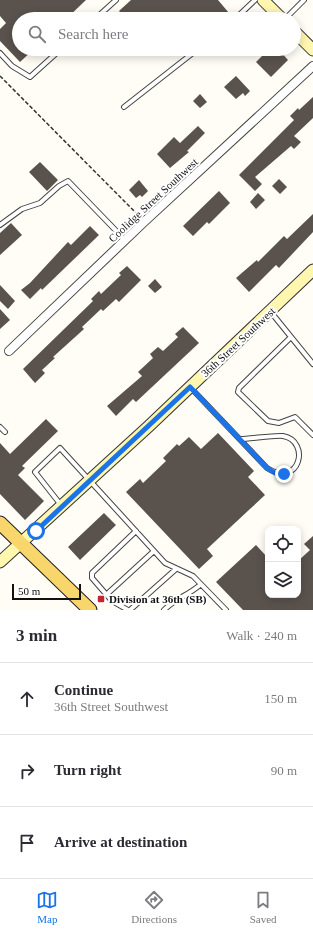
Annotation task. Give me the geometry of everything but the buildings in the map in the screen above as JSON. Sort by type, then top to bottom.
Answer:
[{"type":"main road","points":[[0,523],[90,610]]},
{"type":"street","points":[[263,0],[276,12]]},
{"type":"street","points":[[301,38],[313,50]]},
{"type":"street","name":"Coolidge Street Southwest","points":[[9,351],[144,222],[313,66]]},
{"type":"street","name":"36th Street Southwest","points":[[0,562],[22,544],[90,481],[313,270]]},
{"type":"lane","points":[[103,12],[116,0]]},
{"type":"lane","points":[[242,12],[255,0]]},
{"type":"lane","points":[[291,12],[304,0]]},
{"type":"lane","points":[[0,53],[12,66],[30,77],[54,56]]},
{"type":"lane","points":[[124,107],[189,56]]},
{"type":"lane","points":[[0,225],[22,209],[40,203],[59,186],[68,181],[125,240]]},
{"type":"lane","points":[[270,311],[313,364]]},
{"type":"lane","points":[[291,337],[239,388],[238,392],[268,421],[279,423],[295,417],[313,435]]},
{"type":"lane","points":[[190,387],[267,468],[275,473],[284,474],[294,469],[299,462],[300,452],[294,443],[284,436],[240,439]]},
{"type":"lane","points":[[0,427],[5,432]]},
{"type":"lane","points":[[62,506],[35,472],[60,448],[165,563],[193,576],[200,585],[226,610]]},
{"type":"lane","points":[[136,531],[92,573],[94,582],[106,595],[120,607],[129,610],[176,568]]},
{"type":"lane","points":[[106,595],[154,551]]},
{"type":"lane","points":[[164,610],[176,599],[188,595],[200,585]]},
{"type":"path","points":[[0,76],[144,222]]},
{"type":"place","name":"Division at 36th (SB)","points":[[101,599]]},
{"type":"route","points":[[36,531],[190,387],[267,468],[275,473],[284,474]]}]
